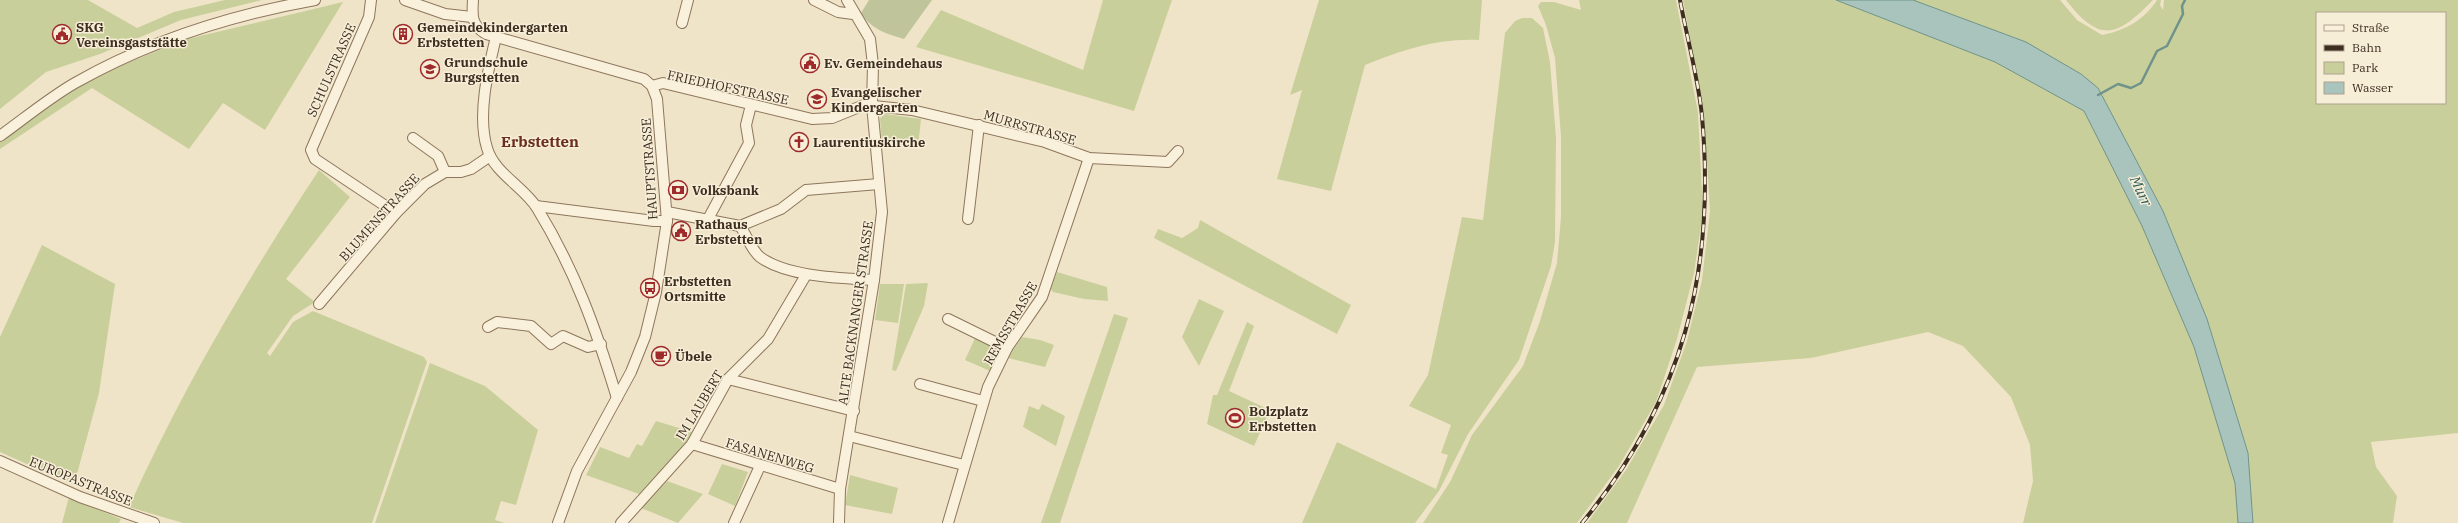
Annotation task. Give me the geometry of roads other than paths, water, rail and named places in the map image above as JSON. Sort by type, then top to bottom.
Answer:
[{"type":"street","points":[[0,136],[74,84],[131,54],[190,30],[315,0]]},
{"type":"street","name":"SCHULSTRASSE","points":[[371,0],[369,18],[311,150],[315,159],[396,213]]},
{"type":"street","points":[[405,0],[445,14],[472,17]]},
{"type":"street","points":[[473,0],[472,17],[475,25],[482,31],[496,37],[644,79],[652,86]]},
{"type":"street","points":[[682,23],[688,0]]},
{"type":"street","points":[[814,0],[838,12],[854,14]]},
{"type":"street","points":[[847,0],[870,39],[873,65],[872,105]]},
{"type":"street","points":[[496,37],[482,120],[490,156],[536,206],[562,252],[592,317],[618,398]]},
{"type":"street","name":"FRIEDHOFSTRASSE","points":[[652,86],[663,83],[812,119],[832,118],[864,105],[872,105]]},
{"type":"street","name":"HAUPTSTRASSE","points":[[558,523],[577,471],[618,398],[645,337],[659,277],[667,217],[657,99],[652,86]]},
{"type":"street","points":[[708,219],[749,143],[746,125],[751,105]]},
{"type":"street","name":"MURRSTRASSE","points":[[872,105],[912,110],[979,125],[1045,142],[1089,158],[1168,162],[1178,151]]},
{"type":"street","name":"ALTE BACKNANGER STRASSE","points":[[839,523],[840,489],[854,411],[874,280],[882,212],[872,105]]},
{"type":"street","points":[[968,219],[979,125]]},
{"type":"street","points":[[413,138],[438,156],[444,172]]},
{"type":"street","name":"BLUMENSTRASSE","points":[[319,304],[396,213],[425,184],[444,172],[461,172],[471,169],[490,156]]},
{"type":"street","name":"REMSSTRASSE","points":[[948,523],[983,401],[1007,348],[1042,297],[1089,158]]},
{"type":"street","points":[[536,206],[654,221],[667,217],[708,219],[740,226],[781,209],[806,190],[879,184]]},
{"type":"street","points":[[740,226],[760,256],[806,274],[874,280]]},
{"type":"street","name":"IM LAUBERT","points":[[621,523],[692,444],[728,379],[768,339],[806,274]]},
{"type":"street","points":[[948,319],[1007,348]]},
{"type":"street","points":[[488,327],[497,322],[531,326],[551,344],[563,336],[588,346],[601,344]]},
{"type":"street","points":[[728,379],[854,411]]},
{"type":"street","points":[[920,384],[983,401]]},
{"type":"street","points":[[849,436],[964,464]]},
{"type":"street","name":"FASANENWEG","points":[[692,444],[760,466],[840,489]]},
{"type":"street","name":"EUROPASTRASSE","points":[[0,461],[87,500],[154,523]]},
{"type":"street","points":[[734,523],[760,466]]},
{"type":"water","name":"Murr","points":[[1836,0],[1913,0],[2026,42],[2081,74],[2098,88],[2163,211],[2207,319],[2248,453],[2253,523],[2238,523],[2235,483],[2194,347],[2142,226],[2084,111],[1995,62]]},
{"type":"waterway","points":[[2098,95],[2118,84],[2131,88],[2141,83],[2157,51],[2167,46],[2183,14],[2182,6],[2185,0]]},
{"type":"railway","points":[[1582,523],[1617,477],[1645,429],[1668,381],[1685,332],[1697,281],[1703,228],[1705,173],[1702,116],[1695,72],[1680,0]]},
{"type":"place","name":"SKG Vereinsgaststätte","points":[[62,34]]},
{"type":"place","name":"Gemeindekindergarten Erbstetten","points":[[403,34]]},
{"type":"place","name":"Ev. Gemeindehaus","points":[[810,63]]},
{"type":"place","name":"Grundschule Burgstetten","points":[[430,69]]},
{"type":"place","name":"Evangelischer Kindergarten","points":[[817,99]]},
{"type":"place","name":"Laurentiuskirche","points":[[799,142]]},
{"type":"place","name":"Volksbank","points":[[678,190]]},
{"type":"place","name":"Rathaus Erbstetten","points":[[681,231]]},
{"type":"place","name":"Erbstetten Ortsmitte","points":[[650,288]]},
{"type":"place","name":"Übele","points":[[661,356]]},
{"type":"place","name":"Bolzplatz Erbstetten","points":[[1235,418]]},
{"type":"district","name":"Erbstetten","points":[[540,142]]}]
